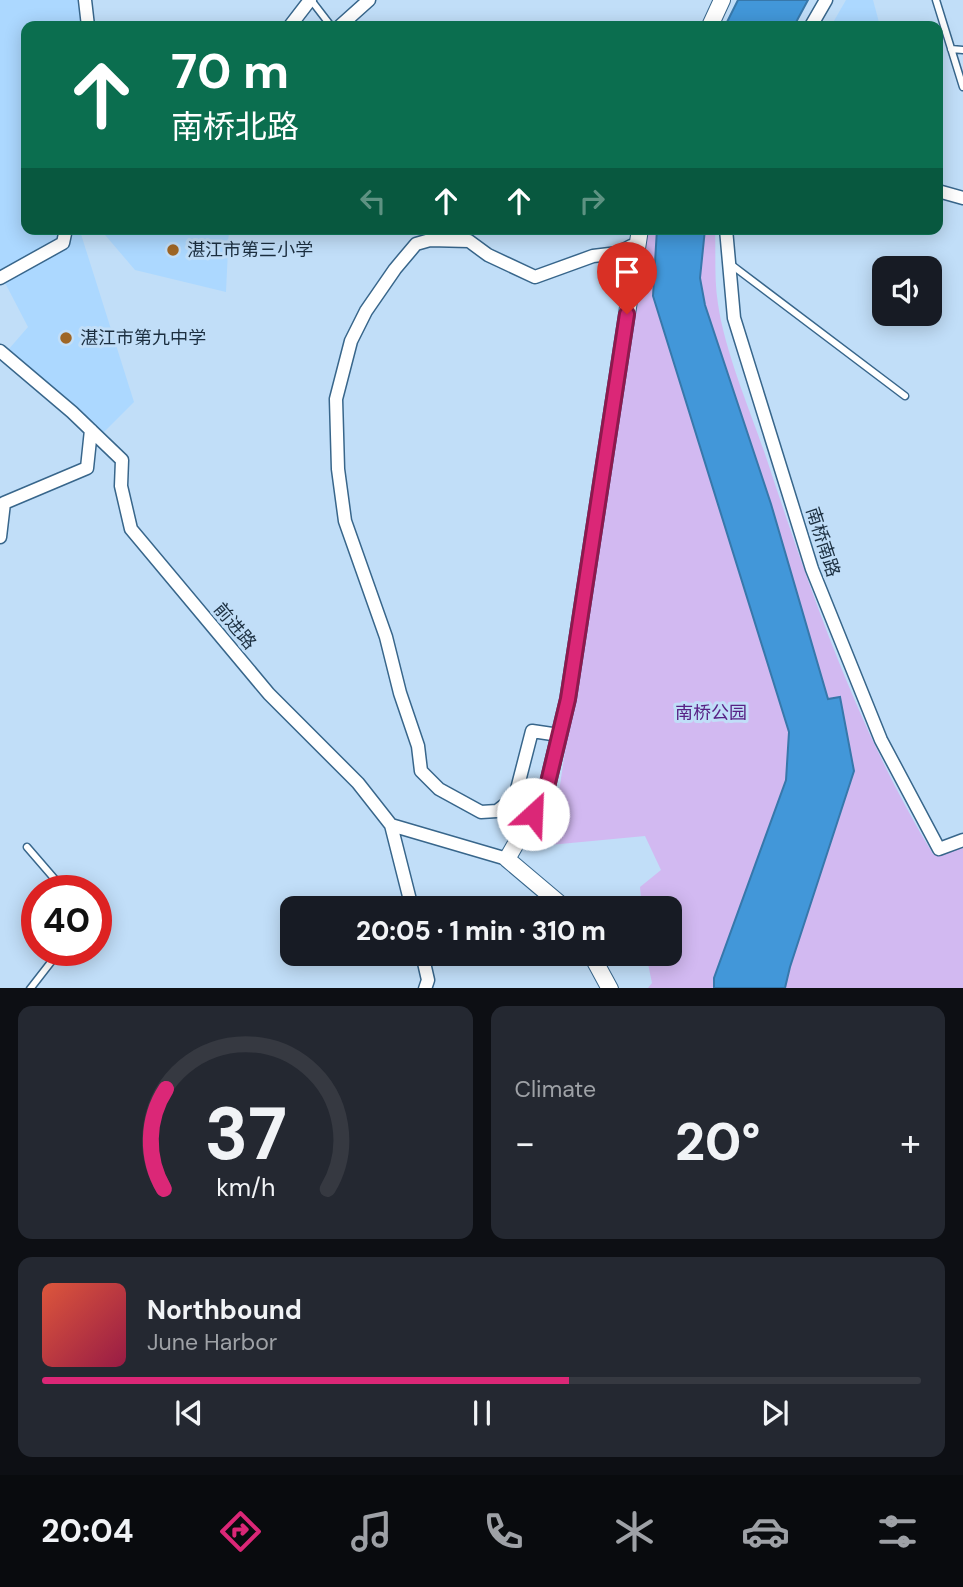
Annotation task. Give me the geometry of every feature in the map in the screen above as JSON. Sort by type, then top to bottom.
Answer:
[{"type":"street","points":[[85,0],[87,21]]},
{"type":"street","points":[[294,21],[311,0]]},
{"type":"street","points":[[346,21],[369,0]]},
{"type":"street","points":[[712,21],[722,0]]},
{"type":"street","points":[[814,21],[826,0]]},
{"type":"street","points":[[943,192],[963,198]]},
{"type":"street","points":[[0,278],[63,243],[65,235]]},
{"type":"street","points":[[507,859],[546,791],[568,699],[639,235]]},
{"type":"street","name":"南桥南路","points":[[726,235],[734,318],[812,569],[881,740],[939,849],[963,840]]},
{"type":"street","points":[[559,735],[532,731],[515,797],[497,811],[481,812],[439,789],[421,771],[418,746],[400,693],[386,637],[345,521],[338,470],[336,399],[356,331],[395,270],[416,244],[430,240],[468,242],[488,256],[535,277],[593,256],[618,253],[631,246]]},
{"type":"street","name":"前进路","points":[[0,351],[122,460],[121,486],[131,529],[268,694],[358,783],[391,825]]},
{"type":"street","points":[[0,537],[4,503],[87,468],[91,430]]},
{"type":"street","points":[[391,825],[507,859],[551,896]]},
{"type":"street","points":[[391,825],[409,896]]},
{"type":"street","points":[[425,966],[428,980],[425,988]]},
{"type":"street","points":[[598,966],[609,988]]},
{"type":"lane","points":[[311,0],[327,21]]},
{"type":"lane","points":[[936,0],[942,21]]},
{"type":"lane","points":[[943,23],[963,87]]},
{"type":"lane","points":[[951,49],[963,50]]},
{"type":"lane","points":[[631,246],[637,235]]},
{"type":"lane","points":[[728,262],[905,396]]},
{"type":"lane","points":[[27,847],[51,875]]},
{"type":"lane","points":[[31,988],[48,966]]},
{"type":"shaded area","name":"湛江市第九中学","points":[[0,0],[85,0],[88,21],[21,21],[21,235],[65,235],[65,240],[73,235],[81,235],[134,402],[103,433],[8,350],[28,327],[2,277],[0,278]]},
{"type":"shaded area","points":[[846,0],[873,0],[879,21],[834,21]]},
{"type":"shaded area","name":"湛江市第三小学","points":[[105,235],[229,235],[226,292],[135,270]]},
{"type":"green space","name":"南桥公园","points":[[640,235],[715,235],[717,295],[726,342],[838,660],[882,759],[933,854],[963,848],[963,988],[648,988],[652,983],[648,966],[682,966],[682,896],[641,896],[640,887],[661,870],[645,836],[539,846],[538,819],[558,799]]},
{"type":"water","points":[[738,0],[808,0],[797,21],[728,21]]},
{"type":"water","points":[[657,235],[704,235],[700,278],[705,305],[771,504],[828,699],[840,697],[854,771],[785,988],[714,988],[714,978],[786,780],[789,732],[653,296]]},
{"type":"place","name":"湛江市第三小学","points":[[173,250]]},
{"type":"place","name":"湛江市第九中学","points":[[66,338]]},
{"type":"route","points":[[533,814],[546,791],[568,699],[627,314]]}]
